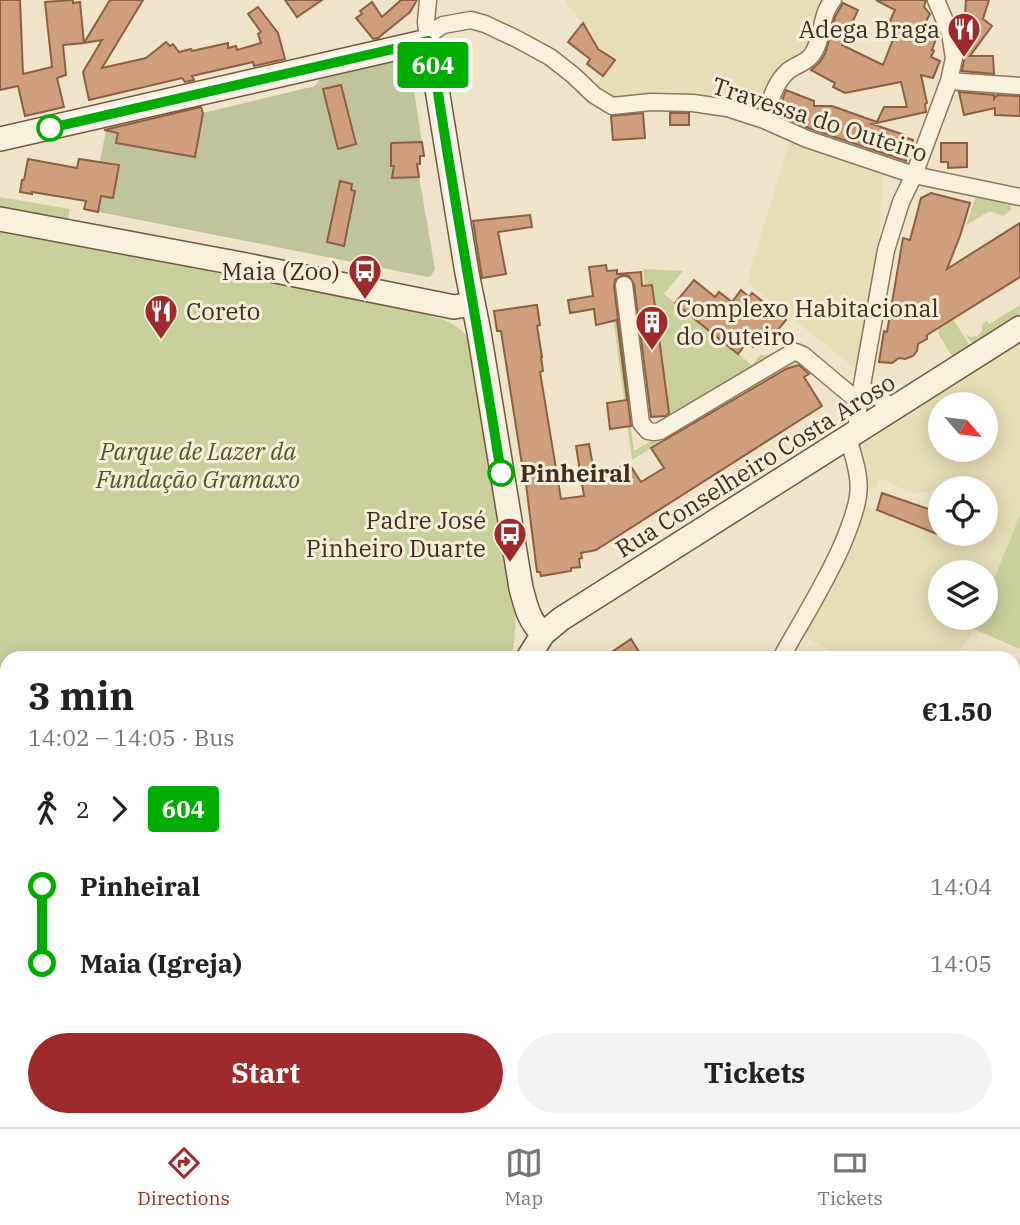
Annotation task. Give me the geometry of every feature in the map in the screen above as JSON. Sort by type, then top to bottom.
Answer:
[{"type":"main road","points":[[0,139],[428,41],[521,588],[528,615],[544,634]]},
{"type":"main road","points":[[0,219],[454,307],[472,304]]},
{"type":"main road","name":"Rua Conselheiro Costa Aroso","points":[[533,651],[544,634],[561,619],[1020,328]]},
{"type":"street","points":[[428,0],[428,41]]},
{"type":"street","points":[[764,120],[775,87],[781,78],[811,57],[827,8],[833,0]]},
{"type":"street","points":[[785,651],[834,565],[853,520],[858,482],[853,434],[886,250],[901,202],[915,175],[949,81],[954,58],[950,33],[936,0]]},
{"type":"street","name":"Travessa do Outeiro","points":[[428,41],[434,31],[443,25],[471,20],[485,24],[550,57],[594,95],[612,106],[651,102],[693,103],[727,108],[764,120],[807,139],[915,175],[1020,197]]},
{"type":"street","points":[[949,81],[1020,86]]},
{"type":"street","points":[[624,285],[641,423],[648,431],[660,431],[793,352],[803,355],[861,395],[895,408]]},
{"type":"shaded area","points":[[566,0],[828,0],[812,47],[763,108],[752,109],[617,102],[593,88],[615,60],[598,49]]},
{"type":"shaded area","points":[[791,136],[884,170],[878,249],[857,370],[747,282]]},
{"type":"shaded area","points":[[1020,339],[1020,515],[998,569],[998,560],[928,560],[928,630],[973,630],[960,651],[831,651],[799,633],[863,505],[928,530],[928,546],[998,546],[998,476],[928,476],[928,492],[907,491],[880,478],[876,487],[864,488],[855,445],[928,398],[928,462],[998,462],[998,392],[938,392]]},
{"type":"green space","points":[[396,59],[404,62],[411,71],[424,156],[420,157],[420,164],[417,165],[435,269],[431,276],[84,209],[86,197],[93,198],[106,130],[129,135],[128,145],[194,157],[203,113],[315,86],[322,76]]},
{"type":"green space","points":[[976,196],[1005,201],[1011,205],[1011,210],[1003,216],[990,211],[966,225]]},
{"type":"green space","points":[[0,197],[70,209],[68,220],[0,207]]},
{"type":"green space","name":"Parque de Lazer da Fundação Gramaxo","points":[[0,230],[419,313],[455,325],[471,342],[515,606],[512,651],[0,651]]},
{"type":"green space","points":[[643,269],[683,271],[664,294],[752,365],[760,355],[776,354],[669,415],[652,286],[645,286]]},
{"type":"green space","points":[[607,273],[611,273],[634,451],[790,361],[798,360],[851,405],[801,364],[778,371],[769,380],[766,376],[632,460]]},
{"type":"green space","points":[[1020,305],[1020,315],[973,345],[965,334],[970,337],[977,336],[982,331],[982,324],[987,321],[989,324]]},
{"type":"green space","points":[[953,319],[971,347],[953,358],[938,333],[939,328]]},
{"type":"green space","points":[[1020,515],[1020,649],[976,630],[998,630],[998,569]]},
{"type":"building","points":[[0,0],[20,0],[23,74],[52,67],[45,2],[80,2],[84,43],[63,45],[66,75],[57,78],[64,107],[25,116],[18,86],[0,90]]},
{"type":"building","points":[[110,0],[143,0],[102,68],[146,58],[166,42],[170,46],[173,44],[179,52],[228,43],[228,48],[236,46],[237,50],[261,43],[258,34],[261,32],[248,14],[258,7],[278,33],[285,59],[254,66],[253,62],[192,76],[194,80],[185,82],[182,78],[89,100],[83,72],[102,40],[84,43]]},
{"type":"building","points":[[285,0],[322,0],[297,17]]},
{"type":"building","points":[[401,0],[417,0],[410,12],[378,38],[373,39],[356,18],[362,14],[360,11],[372,2],[382,17]]},
{"type":"building","points":[[876,0],[926,0],[924,7],[930,14],[920,32],[936,39],[931,57],[940,61],[933,78],[921,75],[927,103],[926,112],[872,124],[913,140],[906,161],[811,129],[792,121],[794,116],[778,112],[786,90],[814,101],[814,106],[832,106],[877,122],[884,107],[907,107],[901,82],[845,93],[833,87],[835,83],[811,70],[825,54],[835,17],[843,3],[858,10],[842,45],[883,65],[897,29],[889,23],[895,10]]},
{"type":"building","points":[[966,0],[989,0],[983,19],[992,26],[970,56],[993,56],[994,74],[962,71],[963,47],[966,43],[963,39],[964,25],[970,16],[965,14]]},
{"type":"building","points":[[583,23],[598,49],[615,60],[603,76],[587,64],[590,59],[568,42]]},
{"type":"building","points":[[341,85],[356,144],[338,149],[323,89]]},
{"type":"building","points":[[959,92],[994,95],[994,99],[997,95],[1020,96],[1020,116],[995,115],[995,108],[964,115]]},
{"type":"building","points":[[201,107],[203,113],[195,157],[116,143],[118,133],[104,130]]},
{"type":"building","points":[[643,113],[645,138],[613,140],[611,116]]},
{"type":"building","points":[[670,113],[689,113],[689,125],[670,125]]},
{"type":"building","points":[[422,142],[424,156],[420,156],[420,164],[417,164],[419,177],[392,178],[394,166],[391,166],[391,143]]},
{"type":"building","points":[[941,143],[967,143],[967,167],[948,168],[948,162],[941,162]]},
{"type":"building","points":[[28,159],[77,168],[79,159],[119,165],[113,198],[101,196],[98,212],[84,209],[86,201],[20,192]]},
{"type":"building","points":[[340,181],[352,184],[351,190],[355,191],[344,246],[327,242]]},
{"type":"building","points":[[931,193],[970,203],[947,269],[1020,223],[1020,277],[927,335],[927,339],[918,344],[913,356],[899,358],[892,363],[879,362],[884,331],[887,332],[903,238],[910,240],[921,198]]},
{"type":"building","points":[[530,215],[532,227],[498,232],[506,274],[482,278],[473,221]]},
{"type":"building","points":[[606,265],[607,271],[617,270],[617,274],[641,272],[642,286],[652,285],[669,413],[666,416],[651,417],[634,284],[629,276],[622,275],[615,280],[614,286],[631,426],[610,429],[607,403],[627,400],[617,320],[596,325],[594,309],[570,313],[568,300],[593,296],[589,267]]},
{"type":"building","points":[[694,280],[715,297],[719,292],[732,302],[741,290],[749,297],[752,293],[786,320],[772,337],[769,334],[761,344],[757,342],[753,347],[747,342],[738,354],[675,303]]},
{"type":"building","points":[[537,305],[543,371],[540,372],[561,499],[584,496],[576,446],[589,444],[596,483],[628,462],[641,482],[664,468],[651,448],[786,369],[799,365],[809,374],[804,377],[822,406],[596,550],[581,553],[580,567],[541,576],[540,572],[537,572],[526,484],[501,331],[497,331],[494,311]]},
{"type":"building","points":[[882,493],[928,509],[928,530],[877,510]]},
{"type":"building","points":[[631,639],[639,651],[613,651]]},
{"type":"bus line","name":"604","points":[[50,128],[428,41],[432,52],[501,473]]},
{"type":"place","name":"Adega Braga","points":[[964,59]]},
{"type":"place","name":"Maia (Zoo)","points":[[365,301]]},
{"type":"place","name":"Coreto","points":[[161,341]]},
{"type":"place","name":"Complexo Habitacional do Outeiro","points":[[652,352]]},
{"type":"place","name":"Pinheiral","points":[[501,473]]},
{"type":"place","name":"Padre José Pinheiro Duarte","points":[[510,564]]}]
